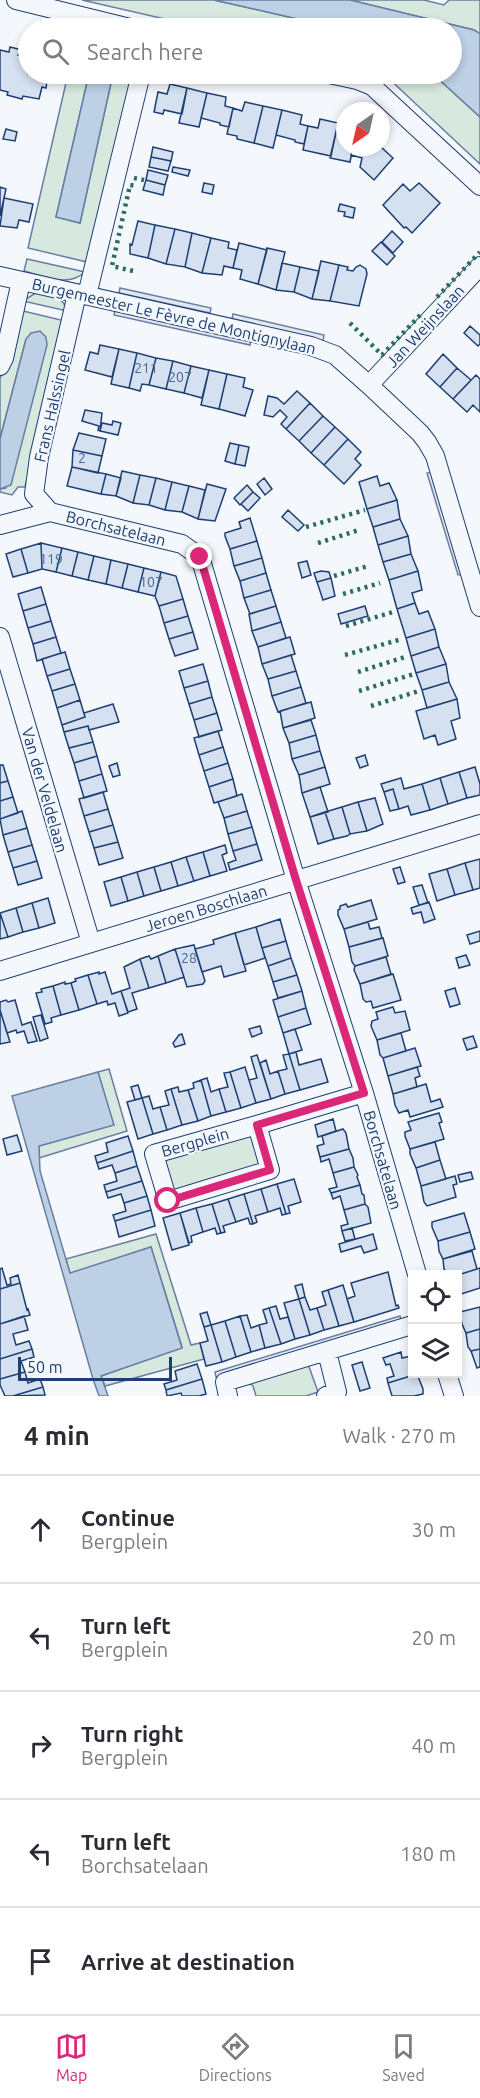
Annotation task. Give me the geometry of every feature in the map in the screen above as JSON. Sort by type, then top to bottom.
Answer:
[{"type":"street","points":[[16,0],[89,18]]},
{"type":"street","name":"Frans Halssingel","points":[[50,512],[34,494],[39,458],[138,84]]},
{"type":"street","points":[[367,84],[372,86],[480,186]]},
{"type":"street","name":"Jan Weijnslaan","points":[[369,385],[480,266]]},
{"type":"street","name":"Burgemeester Le Fèvre de Montignylaan","points":[[0,276],[311,346],[335,355],[428,442],[435,456],[480,607]]},
{"type":"street","points":[[0,366],[4,358],[21,281]]},
{"type":"street","name":"Borchsatelaan","points":[[0,525],[50,512],[182,544],[200,557],[296,880],[364,1093],[416,1270]]},
{"type":"street","name":"Van der Veldelaan","points":[[0,637],[90,943]]},
{"type":"street","name":"Jeroen Boschlaan","points":[[0,971],[480,824]]},
{"type":"street","name":"Bergplein","points":[[257,1125],[270,1170],[168,1201],[154,1154],[364,1093]]},
{"type":"street","points":[[228,1396],[225,1382],[408,1326]]},
{"type":"street","points":[[326,1396],[337,1392],[327,1352]]},
{"type":"street","points":[[448,1378],[454,1396]]},
{"type":"shaded area","points":[[82,0],[214,0],[293,18],[160,18]]},
{"type":"shaded area","points":[[350,0],[424,0],[444,5],[449,0],[480,0],[480,34],[462,27],[462,18],[424,18]]},
{"type":"shaded area","points":[[66,84],[87,84],[56,217],[80,223],[111,84],[130,84],[87,262],[28,248]]},
{"type":"shaded area","points":[[395,84],[444,84],[480,117],[480,164]]},
{"type":"shaded area","points":[[27,259],[85,272],[71,279],[48,278],[24,271]]},
{"type":"shaded area","points":[[120,288],[211,308],[210,313],[119,293]]},
{"type":"shaded area","points":[[37,292],[59,299],[67,311],[23,301]]},
{"type":"shaded area","points":[[19,310],[65,321],[25,487],[18,487],[12,495],[0,492],[0,489],[6,488],[26,339],[0,439],[0,378],[6,369]]},
{"type":"shaded area","points":[[115,310],[251,340],[250,345],[114,315]]},
{"type":"shaded area","points":[[233,314],[324,335],[323,341],[232,319]]},
{"type":"shaded area","points":[[432,472],[463,574],[458,575],[427,473]]},
{"type":"shaded area","points":[[109,1069],[127,1131],[39,1158],[39,1146],[113,1125],[98,1072]]},
{"type":"shaded area","points":[[252,1133],[261,1167],[174,1191],[164,1157]]},
{"type":"shaded area","points":[[156,1234],[191,1345],[200,1343],[204,1359],[105,1386],[101,1376],[182,1347],[151,1247],[70,1274],[66,1259]]},
{"type":"shaded area","points":[[400,1316],[401,1320],[216,1377],[215,1372]]},
{"type":"shaded area","points":[[307,1361],[318,1392],[306,1396],[256,1396],[253,1386],[246,1380]]},
{"type":"water","points":[[214,0],[350,0],[424,18],[293,18]]},
{"type":"water","points":[[462,27],[480,34],[480,117],[444,84],[462,84]]},
{"type":"water","points":[[87,84],[111,84],[80,223],[56,217]]},
{"type":"water","points":[[40,331],[46,337],[47,345],[11,485],[0,489],[0,439],[26,339],[31,333]]},
{"type":"water","points":[[98,1072],[114,1125],[39,1146],[40,1171],[70,1273],[151,1247],[182,1348],[101,1376],[108,1396],[99,1396],[93,1379],[12,1096]]},
{"type":"building","points":[[10,47],[18,49],[18,84],[47,84],[46,88],[42,87],[39,99],[23,96],[22,99],[7,95],[8,92],[0,90],[0,50],[9,52]]},
{"type":"building","points":[[170,84],[187,88],[182,114],[164,110],[163,114],[154,112],[158,92],[167,94]]},
{"type":"building","points":[[187,88],[207,93],[199,127],[179,123]]},
{"type":"building","points":[[207,93],[226,97],[225,106],[233,108],[229,127],[201,118]]},
{"type":"building","points":[[245,102],[263,106],[254,143],[227,134],[233,108],[242,111]]},
{"type":"building","points":[[263,106],[282,110],[273,148],[254,143]]},
{"type":"building","points":[[282,110],[302,115],[300,124],[308,126],[304,144],[276,135]]},
{"type":"building","points":[[320,119],[336,123],[331,156],[303,150],[308,126],[318,128]]},
{"type":"building","points":[[6,129],[17,132],[15,141],[3,139]]},
{"type":"building","points":[[336,132],[336,156],[351,156],[350,162],[330,158]]},
{"type":"building","points":[[153,147],[173,152],[171,161],[151,157]]},
{"type":"building","points":[[390,155],[393,158],[374,180],[360,167],[362,158],[355,156]]},
{"type":"building","points":[[151,157],[171,161],[168,171],[149,167]]},
{"type":"building","points":[[173,167],[190,170],[188,176],[172,172]]},
{"type":"building","points":[[148,170],[168,175],[165,185],[146,180]]},
{"type":"building","points":[[146,180],[165,185],[163,195],[143,190]]},
{"type":"building","points":[[204,183],[214,185],[212,194],[202,192]]},
{"type":"building","points":[[419,183],[440,203],[412,233],[406,227],[404,228],[383,205],[403,184],[410,191]]},
{"type":"building","points":[[0,187],[6,189],[0,216]]},
{"type":"building","points":[[4,198],[33,204],[29,222],[19,220],[17,228],[0,226]]},
{"type":"building","points":[[340,204],[355,208],[353,218],[344,216],[345,212],[338,211]]},
{"type":"building","points":[[138,221],[155,225],[148,258],[130,254],[130,244],[132,245]]},
{"type":"building","points":[[155,225],[175,229],[166,264],[148,258]]},
{"type":"building","points":[[175,229],[192,233],[185,267],[166,264]]},
{"type":"building","points":[[392,231],[403,242],[393,253],[382,242]]},
{"type":"building","points":[[192,233],[211,238],[202,273],[185,267]]},
{"type":"building","points":[[211,238],[229,242],[228,248],[237,250],[233,268],[224,266],[222,275],[202,273]]},
{"type":"building","points":[[381,242],[395,256],[387,265],[372,251]]},
{"type":"building","points":[[239,243],[267,250],[258,284],[240,279],[242,270],[233,268]]},
{"type":"building","points":[[267,248],[285,252],[276,290],[258,284]]},
{"type":"building","points":[[321,261],[339,265],[330,301],[312,299]]},
{"type":"building","points":[[282,263],[300,267],[294,292],[276,290]]},
{"type":"building","points":[[339,265],[353,271],[360,265],[366,269],[367,274],[359,306],[330,301]]},
{"type":"building","points":[[300,267],[319,271],[312,299],[294,292]]},
{"type":"building","points":[[470,326],[480,335],[478,346],[464,333]]},
{"type":"building","points":[[100,345],[119,349],[112,377],[85,370],[90,352],[98,354]]},
{"type":"building","points":[[119,349],[137,353],[129,388],[111,384]]},
{"type":"building","points":[[137,353],[156,358],[149,385],[142,384],[140,391],[129,388]]},
{"type":"building","points":[[443,354],[457,368],[440,387],[426,374]]},
{"type":"building","points":[[156,358],[173,361],[166,389],[149,385]]},
{"type":"building","points":[[173,361],[191,366],[184,393],[166,389]]},
{"type":"building","points":[[191,366],[209,370],[202,398],[184,393]]},
{"type":"building","points":[[457,368],[471,380],[453,399],[440,387]]},
{"type":"building","points":[[209,370],[227,374],[219,409],[201,405]]},
{"type":"building","points":[[227,374],[245,378],[243,387],[253,390],[245,416],[219,409]]},
{"type":"building","points":[[476,375],[480,379],[480,412],[473,405],[467,412],[453,399]]},
{"type":"building","points":[[297,391],[310,403],[286,429],[281,424],[287,417],[280,410],[273,417],[264,415],[268,396],[277,398],[284,404]]},
{"type":"building","points":[[310,403],[323,416],[299,441],[286,429]]},
{"type":"building","points":[[85,410],[102,413],[100,431],[99,426],[82,421]]},
{"type":"building","points":[[323,416],[335,427],[311,453],[299,441]]},
{"type":"building","points":[[113,421],[121,423],[118,435],[100,431],[102,423],[112,425]]},
{"type":"building","points":[[335,427],[348,439],[324,465],[311,453]]},
{"type":"building","points":[[79,433],[106,439],[102,456],[73,450]]},
{"type":"building","points":[[348,439],[361,452],[355,459],[361,465],[344,484],[324,465]]},
{"type":"building","points":[[230,443],[239,445],[235,464],[225,461]]},
{"type":"building","points":[[239,445],[249,447],[245,466],[235,464]]},
{"type":"building","points":[[73,450],[102,456],[98,473],[72,467]]},
{"type":"building","points":[[72,467],[106,474],[101,494],[67,486]]},
{"type":"building","points":[[122,471],[140,475],[133,503],[116,496]]},
{"type":"building","points":[[106,474],[121,478],[116,496],[101,494]]},
{"type":"building","points":[[140,475],[156,478],[149,505],[133,503]]},
{"type":"building","points":[[377,476],[380,486],[389,483],[397,500],[367,509],[359,482]]},
{"type":"building","points":[[156,478],[172,482],[165,510],[149,505]]},
{"type":"building","points":[[264,478],[272,489],[265,495],[257,484]]},
{"type":"building","points":[[172,482],[189,486],[182,512],[165,510]]},
{"type":"building","points":[[207,484],[226,489],[215,521],[198,519]]},
{"type":"building","points":[[247,485],[253,492],[240,505],[234,498]]},
{"type":"building","points":[[189,486],[205,490],[198,519],[182,512]]},
{"type":"building","points":[[253,492],[260,498],[248,511],[241,504]]},
{"type":"building","points":[[397,500],[400,519],[373,527],[367,509]]},
{"type":"building","points":[[288,510],[304,525],[298,531],[282,517]]},
{"type":"building","points":[[250,518],[257,541],[230,549],[225,533],[241,528],[239,522]]},
{"type":"building","points":[[400,519],[408,536],[378,545],[373,527]]},
{"type":"building","points":[[408,536],[411,554],[383,562],[378,545]]},
{"type":"building","points":[[257,541],[262,558],[234,566],[230,549]]},
{"type":"building","points":[[41,543],[42,569],[28,573],[21,549]]},
{"type":"building","points":[[41,543],[62,548],[56,572],[42,569]]},
{"type":"building","points":[[62,548],[78,552],[72,576],[56,572]]},
{"type":"building","points":[[21,549],[28,573],[13,577],[6,554]]},
{"type":"building","points":[[78,552],[94,556],[88,580],[72,576]]},
{"type":"building","points":[[411,554],[418,571],[389,580],[383,562]]},
{"type":"building","points":[[94,556],[111,560],[106,584],[88,580]]},
{"type":"building","points":[[262,558],[266,573],[240,581],[234,566]]},
{"type":"building","points":[[111,560],[128,564],[122,588],[106,584]]},
{"type":"building","points":[[307,561],[311,575],[302,578],[298,563]]},
{"type":"building","points":[[128,564],[144,568],[138,592],[122,588]]},
{"type":"building","points":[[144,568],[161,572],[155,596],[138,592]]},
{"type":"building","points":[[418,571],[422,590],[412,593],[415,603],[397,609],[389,580]]},
{"type":"building","points":[[161,572],[176,576],[183,599],[159,606],[155,596]]},
{"type":"building","points":[[329,572],[331,578],[317,582],[314,573]]},
{"type":"building","points":[[266,573],[271,590],[244,598],[240,581]]},
{"type":"building","points":[[331,578],[335,596],[323,600],[317,582]]},
{"type":"building","points":[[41,587],[46,604],[23,611],[18,594]]},
{"type":"building","points":[[271,590],[276,606],[250,614],[244,598]]},
{"type":"building","points":[[183,599],[188,616],[164,623],[159,606]]},
{"type":"building","points":[[415,603],[419,614],[428,611],[435,629],[406,638],[397,609]]},
{"type":"building","points":[[46,604],[51,621],[28,628],[23,611]]},
{"type":"building","points":[[276,606],[281,622],[252,631],[249,614]]},
{"type":"building","points":[[365,606],[368,616],[341,624],[338,614]]},
{"type":"building","points":[[188,616],[193,632],[169,639],[164,623]]},
{"type":"building","points":[[51,621],[56,637],[33,644],[28,628]]},
{"type":"building","points":[[281,622],[286,638],[258,647],[252,631]]},
{"type":"building","points":[[435,629],[439,647],[411,656],[406,638]]},
{"type":"building","points":[[193,632],[198,649],[175,656],[169,639]]},
{"type":"building","points":[[56,637],[61,653],[37,661],[33,644]]},
{"type":"building","points":[[290,637],[295,654],[262,664],[258,647]]},
{"type":"building","points":[[439,647],[446,664],[416,673],[411,656]]},
{"type":"building","points":[[65,652],[70,669],[47,676],[42,659]]},
{"type":"building","points":[[291,655],[296,671],[268,679],[262,664]]},
{"type":"building","points":[[203,664],[208,681],[184,688],[179,671]]},
{"type":"building","points":[[446,664],[449,682],[422,690],[416,673]]},
{"type":"building","points":[[70,669],[75,684],[52,691],[47,676]]},
{"type":"building","points":[[296,671],[301,687],[272,696],[268,679]]},
{"type":"building","points":[[208,681],[212,697],[189,704],[184,688]]},
{"type":"building","points":[[449,682],[457,699],[427,708],[422,690]]},
{"type":"building","points":[[75,684],[80,700],[57,708],[52,691]]},
{"type":"building","points":[[301,687],[306,703],[278,712],[272,696]]},
{"type":"building","points":[[212,697],[217,713],[194,720],[189,704]]},
{"type":"building","points":[[457,699],[460,718],[451,721],[456,739],[438,745],[435,735],[424,739],[416,711]]},
{"type":"building","points":[[80,700],[85,717],[62,725],[57,708]]},
{"type":"building","points":[[311,702],[315,718],[283,728],[280,711]]},
{"type":"building","points":[[113,704],[119,722],[89,730],[88,726],[64,732],[62,725],[85,717],[84,713]]},
{"type":"building","points":[[217,713],[222,730],[199,737],[194,720]]},
{"type":"building","points":[[311,720],[316,735],[289,743],[283,728]]},
{"type":"building","points":[[88,726],[93,742],[69,748],[64,732]]},
{"type":"building","points":[[218,731],[223,747],[199,755],[194,738]]},
{"type":"building","points":[[316,735],[320,751],[292,759],[289,743]]},
{"type":"building","points":[[93,742],[97,756],[74,763],[69,748]]},
{"type":"building","points":[[223,747],[228,763],[204,771],[199,755]]},
{"type":"building","points":[[320,751],[325,767],[299,775],[292,759]]},
{"type":"building","points":[[365,755],[368,765],[360,768],[356,758]]},
{"type":"building","points":[[97,756],[102,774],[79,781],[74,763]]},
{"type":"building","points":[[117,763],[120,775],[113,777],[109,766]]},
{"type":"building","points":[[228,763],[233,779],[209,787],[204,771]]},
{"type":"building","points":[[0,765],[3,765],[8,781],[0,783]]},
{"type":"building","points":[[325,767],[330,784],[302,793],[299,775]]},
{"type":"building","points":[[475,767],[480,784],[480,795],[467,798],[459,772]]},
{"type":"building","points":[[459,772],[467,798],[448,804],[440,778]]},
{"type":"building","points":[[102,774],[107,791],[84,798],[79,781]]},
{"type":"building","points":[[401,778],[404,789],[422,784],[430,810],[411,815],[408,806],[399,809],[393,789],[384,792],[381,784]]},
{"type":"building","points":[[440,778],[448,804],[430,810],[422,784]]},
{"type":"building","points":[[233,779],[237,796],[214,803],[209,787]]},
{"type":"building","points":[[8,781],[13,797],[0,801],[0,783]]},
{"type":"building","points":[[320,787],[328,812],[310,817],[302,793]]},
{"type":"building","points":[[393,789],[399,809],[390,811],[384,792]]},
{"type":"building","points":[[103,792],[108,809],[84,816],[79,799]]},
{"type":"building","points":[[242,794],[247,811],[224,818],[218,802]]},
{"type":"building","points":[[13,797],[18,813],[0,819],[0,801]]},
{"type":"building","points":[[375,798],[383,824],[367,831],[358,802]]},
{"type":"building","points":[[358,802],[367,831],[350,834],[342,807]]},
{"type":"building","points":[[342,807],[350,834],[334,839],[325,812]]},
{"type":"building","points":[[108,809],[113,825],[89,832],[84,816]]},
{"type":"building","points":[[22,811],[27,828],[3,835],[0,819]]},
{"type":"building","points":[[247,811],[252,827],[228,834],[224,818]]},
{"type":"building","points":[[325,812],[334,839],[318,844],[310,817]]},
{"type":"building","points":[[113,825],[118,842],[94,848],[89,832]]},
{"type":"building","points":[[252,827],[257,844],[233,851],[228,834]]},
{"type":"building","points":[[27,828],[32,845],[8,852],[3,835]]},
{"type":"building","points":[[118,842],[123,858],[99,865],[94,848]]},
{"type":"building","points":[[257,844],[262,860],[230,870],[228,863],[236,860],[233,851]]},
{"type":"building","points":[[32,845],[37,861],[13,868],[8,852]]},
{"type":"building","points":[[225,845],[227,853],[222,855],[227,871],[210,876],[203,852]]},
{"type":"building","points":[[203,852],[210,876],[194,881],[186,857]]},
{"type":"building","points":[[186,857],[194,881],[178,886],[171,862]]},
{"type":"building","points":[[480,859],[480,888],[473,890],[465,863]]},
{"type":"building","points":[[37,861],[42,878],[18,885],[13,868]]},
{"type":"building","points":[[171,862],[178,886],[161,891],[154,867]]},
{"type":"building","points":[[465,863],[473,890],[455,895],[447,869]]},
{"type":"building","points":[[154,867],[161,891],[144,896],[137,872]]},
{"type":"building","points":[[400,867],[405,882],[398,884],[393,869]]},
{"type":"building","points":[[447,869],[455,895],[437,901],[429,874]]},
{"type":"building","points":[[137,872],[144,896],[128,901],[121,877]]},
{"type":"building","points":[[121,877],[128,901],[111,906],[104,882]]},
{"type":"building","points":[[422,885],[428,903],[419,905],[413,887]]},
{"type":"building","points":[[48,898],[55,923],[39,928],[32,903]]},
{"type":"building","points":[[371,900],[377,919],[344,929],[338,915],[340,906],[346,904],[348,907]]},
{"type":"building","points":[[429,902],[435,919],[424,923],[421,912],[413,914],[411,908]]},
{"type":"building","points":[[32,903],[39,928],[23,932],[16,908]]},
{"type":"building","points":[[16,908],[23,932],[8,937],[0,913]]},
{"type":"building","points":[[0,913],[8,937],[0,939]]},
{"type":"building","points":[[280,919],[286,941],[262,948],[256,927]]},
{"type":"building","points":[[368,922],[370,929],[379,927],[382,938],[349,947],[344,929]]},
{"type":"building","points":[[256,927],[265,958],[244,965],[235,933]]},
{"type":"building","points":[[480,931],[480,941],[470,944],[467,935]]},
{"type":"building","points":[[235,933],[246,971],[224,977],[221,966],[202,972],[195,949],[214,944],[213,940]]},
{"type":"building","points":[[383,938],[388,956],[355,966],[349,947]]},
{"type":"building","points":[[286,941],[291,958],[268,966],[262,948]]},
{"type":"building","points":[[194,945],[205,981],[203,984],[187,987],[175,949]]},
{"type":"building","points":[[175,949],[184,977],[166,983],[158,956]]},
{"type":"building","points":[[466,955],[470,965],[459,968],[456,958]]},
{"type":"building","points":[[149,956],[151,959],[158,956],[166,983],[149,988],[140,959]]},
{"type":"building","points":[[386,957],[391,974],[360,984],[354,970],[355,966]]},
{"type":"building","points":[[291,958],[297,975],[273,982],[268,966]]},
{"type":"building","points":[[140,959],[149,988],[132,993],[137,1009],[128,1012],[121,991],[130,988],[124,967]]},
{"type":"building","points":[[99,972],[99,974],[105,972],[112,994],[121,991],[128,1013],[119,1016],[115,1003],[108,1005],[107,1001],[97,1004],[88,975]]},
{"type":"building","points":[[393,974],[401,1000],[373,1008],[371,1001],[366,1002],[363,999],[360,984]]},
{"type":"building","points":[[88,975],[97,1004],[79,1010],[71,983],[76,981],[75,979]]},
{"type":"building","points":[[297,975],[302,991],[278,998],[273,982]]},
{"type":"building","points":[[65,982],[65,984],[71,983],[79,1010],[61,1015],[53,986]]},
{"type":"building","points":[[53,986],[61,1015],[51,1018],[52,1022],[45,1024],[36,993]]},
{"type":"building","points":[[455,988],[460,1004],[450,1007],[445,991]]},
{"type":"building","points":[[302,991],[306,1008],[278,1017],[273,1000]]},
{"type":"building","points":[[6,1000],[8,1002],[15,1000],[22,1025],[31,1022],[37,1041],[28,1043],[24,1031],[17,1033],[16,1030],[7,1033],[0,1010],[0,1002]]},
{"type":"building","points":[[393,1007],[395,1013],[405,1011],[410,1030],[377,1040],[371,1026],[372,1021],[378,1019],[376,1012]]},
{"type":"building","points":[[306,1008],[311,1024],[283,1033],[278,1017]]},
{"type":"building","points":[[0,1010],[10,1042],[0,1044]]},
{"type":"building","points":[[41,1015],[48,1038],[40,1041],[33,1017]]},
{"type":"building","points":[[260,1026],[262,1033],[252,1037],[249,1029]]},
{"type":"building","points":[[295,1029],[302,1050],[289,1054],[283,1033]]},
{"type":"building","points":[[401,1033],[406,1051],[383,1058],[380,1055],[377,1040]]},
{"type":"building","points":[[182,1034],[185,1044],[175,1047],[173,1043]]},
{"type":"building","points":[[473,1036],[477,1047],[467,1050],[463,1039]]},
{"type":"building","points":[[415,1048],[421,1066],[388,1076],[383,1058]]},
{"type":"building","points":[[296,1052],[299,1065],[321,1059],[328,1082],[300,1090],[289,1054]]},
{"type":"building","points":[[289,1054],[300,1090],[285,1094],[278,1071],[287,1069],[283,1055]]},
{"type":"building","points":[[257,1055],[271,1099],[256,1103],[249,1080],[257,1078],[251,1057]]},
{"type":"building","points":[[266,1060],[270,1074],[278,1071],[285,1094],[271,1099],[260,1063]]},
{"type":"building","points":[[245,1067],[256,1103],[241,1108],[230,1072]]},
{"type":"building","points":[[417,1067],[420,1076],[415,1078],[417,1087],[393,1094],[388,1076]]},
{"type":"building","points":[[230,1072],[241,1108],[226,1112],[219,1089],[228,1087],[224,1073]]},
{"type":"building","points":[[207,1078],[211,1092],[219,1089],[226,1112],[211,1116],[201,1080]]},
{"type":"building","points":[[201,1080],[211,1116],[198,1121],[188,1090],[194,1088],[193,1083]]},
{"type":"building","points":[[426,1084],[431,1102],[440,1099],[443,1107],[410,1117],[408,1110],[399,1113],[393,1094]]},
{"type":"building","points":[[138,1085],[142,1098],[135,1100],[131,1087]]},
{"type":"building","points":[[178,1087],[179,1092],[188,1090],[198,1121],[182,1125],[171,1089]]},
{"type":"building","points":[[171,1089],[182,1125],[167,1130],[160,1107],[169,1105],[165,1091]]},
{"type":"building","points":[[149,1096],[153,1109],[160,1107],[167,1130],[153,1134],[142,1098]]},
{"type":"building","points":[[142,1098],[153,1134],[138,1139],[127,1102]]},
{"type":"building","points":[[439,1113],[442,1122],[439,1123],[444,1139],[410,1149],[405,1136],[405,1132],[411,1130],[408,1122]]},
{"type":"building","points":[[333,1119],[336,1131],[318,1137],[315,1125]]},
{"type":"building","points":[[343,1129],[349,1149],[320,1157],[317,1146],[324,1144],[322,1136]]},
{"type":"building","points":[[17,1135],[22,1151],[7,1155],[3,1139]]},
{"type":"building","points":[[128,1136],[133,1151],[97,1163],[95,1156],[108,1152],[106,1143]]},
{"type":"building","points":[[435,1142],[440,1160],[416,1168],[410,1149]]},
{"type":"building","points":[[349,1149],[354,1167],[333,1173],[329,1159],[321,1162],[320,1157]]},
{"type":"building","points":[[133,1151],[137,1166],[115,1173],[112,1165],[99,1169],[97,1163]]},
{"type":"building","points":[[440,1160],[446,1179],[421,1186],[416,1168]]},
{"type":"building","points":[[137,1166],[142,1181],[106,1192],[104,1185],[117,1181],[115,1173]]},
{"type":"building","points":[[354,1167],[360,1185],[331,1193],[329,1189],[337,1187],[333,1173]]},
{"type":"building","points":[[471,1172],[473,1179],[460,1182],[458,1175]]},
{"type":"building","points":[[455,1176],[457,1184],[453,1185],[456,1197],[427,1206],[421,1186]]},
{"type":"building","points":[[294,1179],[301,1202],[288,1206],[290,1213],[286,1214],[277,1184]]},
{"type":"building","points":[[142,1181],[147,1196],[124,1203],[121,1194],[108,1198],[106,1192]]},
{"type":"building","points":[[277,1184],[286,1214],[282,1215],[280,1208],[268,1212],[261,1189]]},
{"type":"building","points":[[360,1185],[365,1204],[344,1210],[340,1196],[333,1199],[331,1193]]},
{"type":"building","points":[[261,1189],[268,1212],[255,1216],[257,1222],[253,1224],[244,1194]]},
{"type":"building","points":[[244,1194],[253,1224],[250,1224],[248,1218],[236,1222],[228,1199]]},
{"type":"building","points":[[147,1196],[151,1210],[115,1221],[113,1215],[126,1211],[124,1203]]},
{"type":"building","points":[[228,1199],[236,1222],[223,1226],[225,1232],[221,1233],[212,1204]]},
{"type":"building","points":[[212,1204],[221,1233],[217,1234],[215,1228],[203,1232],[196,1208]]},
{"type":"building","points":[[365,1204],[368,1207],[371,1223],[342,1231],[341,1226],[348,1224],[344,1210]]},
{"type":"building","points":[[196,1208],[203,1232],[191,1236],[192,1242],[189,1243],[180,1213]]},
{"type":"building","points":[[151,1210],[155,1226],[119,1237],[115,1221]]},
{"type":"building","points":[[180,1213],[189,1245],[172,1250],[163,1218]]},
{"type":"building","points":[[464,1213],[470,1232],[438,1241],[432,1222]]},
{"type":"building","points":[[352,1228],[355,1239],[345,1241],[342,1231]]},
{"type":"building","points":[[470,1232],[475,1249],[443,1259],[438,1241]]},
{"type":"building","points":[[373,1234],[377,1249],[364,1253],[361,1246],[341,1252],[339,1244]]},
{"type":"building","points":[[472,1251],[477,1269],[462,1274],[462,1270],[445,1270],[443,1259]]},
{"type":"building","points":[[2,1268],[7,1285],[11,1284],[10,1278],[18,1275],[20,1283],[0,1289],[0,1269]]},
{"type":"building","points":[[480,1268],[480,1288],[462,1294],[462,1274]]},
{"type":"building","points":[[388,1272],[396,1306],[398,1305],[399,1308],[354,1322],[347,1299],[355,1296],[351,1283]]},
{"type":"building","points":[[20,1283],[30,1315],[0,1324],[0,1289]]},
{"type":"building","points":[[302,1284],[305,1297],[299,1299],[295,1286]]},
{"type":"building","points":[[343,1285],[354,1322],[339,1326],[328,1290]]},
{"type":"building","points":[[328,1290],[339,1326],[324,1330],[317,1308],[326,1305],[322,1292]]},
{"type":"building","points":[[305,1297],[310,1310],[317,1308],[324,1330],[310,1335],[299,1299]]},
{"type":"building","points":[[299,1299],[310,1335],[295,1339],[284,1303]]},
{"type":"building","points":[[276,1306],[280,1319],[288,1317],[295,1339],[281,1344],[269,1308]]},
{"type":"building","points":[[480,1307],[480,1329],[466,1333],[462,1324],[462,1312]]},
{"type":"building","points":[[269,1308],[281,1344],[265,1348],[259,1325],[267,1323],[263,1310]]},
{"type":"building","points":[[207,1312],[211,1325],[204,1327],[200,1314]]},
{"type":"building","points":[[247,1315],[251,1328],[259,1325],[265,1348],[251,1352],[240,1316]]},
{"type":"building","points":[[24,1316],[28,1330],[13,1334],[16,1345],[29,1341],[32,1349],[0,1359],[0,1324]]},
{"type":"building","points":[[240,1316],[251,1352],[236,1357],[225,1321]]},
{"type":"building","points":[[225,1321],[236,1357],[222,1362],[211,1325]]},
{"type":"building","points":[[211,1325],[222,1362],[206,1366],[200,1343],[208,1341],[204,1327]]},
{"type":"building","points":[[480,1329],[480,1349],[471,1351],[468,1347],[466,1333]]},
{"type":"building","points":[[32,1349],[34,1357],[21,1361],[25,1372],[0,1379],[0,1359]]},
{"type":"building","points":[[480,1349],[480,1367],[477,1368],[471,1351]]},
{"type":"building","points":[[401,1352],[402,1358],[408,1357],[408,1377],[388,1383],[387,1378],[394,1376],[390,1364],[386,1365],[383,1358]]},
{"type":"building","points":[[362,1362],[370,1388],[360,1391],[352,1365]]},
{"type":"building","points":[[197,1364],[202,1379],[166,1390],[164,1384],[177,1380],[175,1371]]},
{"type":"building","points":[[25,1372],[28,1383],[40,1379],[43,1387],[13,1396],[5,1396],[0,1379]]},
{"type":"building","points":[[408,1377],[419,1378],[423,1394],[392,1396],[388,1383]]},
{"type":"building","points":[[202,1379],[206,1394],[182,1396],[181,1393],[167,1396],[166,1390]]},
{"type":"building","points":[[43,1387],[45,1395],[13,1396]]},
{"type":"hedge","points":[[134,178],[144,180]]},
{"type":"hedge","points":[[133,271],[112,266],[130,185],[136,186]]},
{"type":"hedge","points":[[437,297],[480,252]]},
{"type":"hedge","points":[[350,323],[382,355],[423,312]]},
{"type":"hedge","points":[[306,527],[365,510]]},
{"type":"hedge","points":[[318,543],[359,530]]},
{"type":"hedge","points":[[334,576],[368,566]]},
{"type":"hedge","points":[[343,594],[380,583]]},
{"type":"hedge","points":[[346,626],[393,612]]},
{"type":"hedge","points":[[345,655],[402,639]]},
{"type":"hedge","points":[[358,672],[408,656]]},
{"type":"hedge","points":[[359,691],[414,674]]},
{"type":"hedge","points":[[371,706],[419,691]]},
{"type":"route","points":[[168,1201],[270,1170],[257,1125],[364,1093],[296,880],[200,557]]}]
